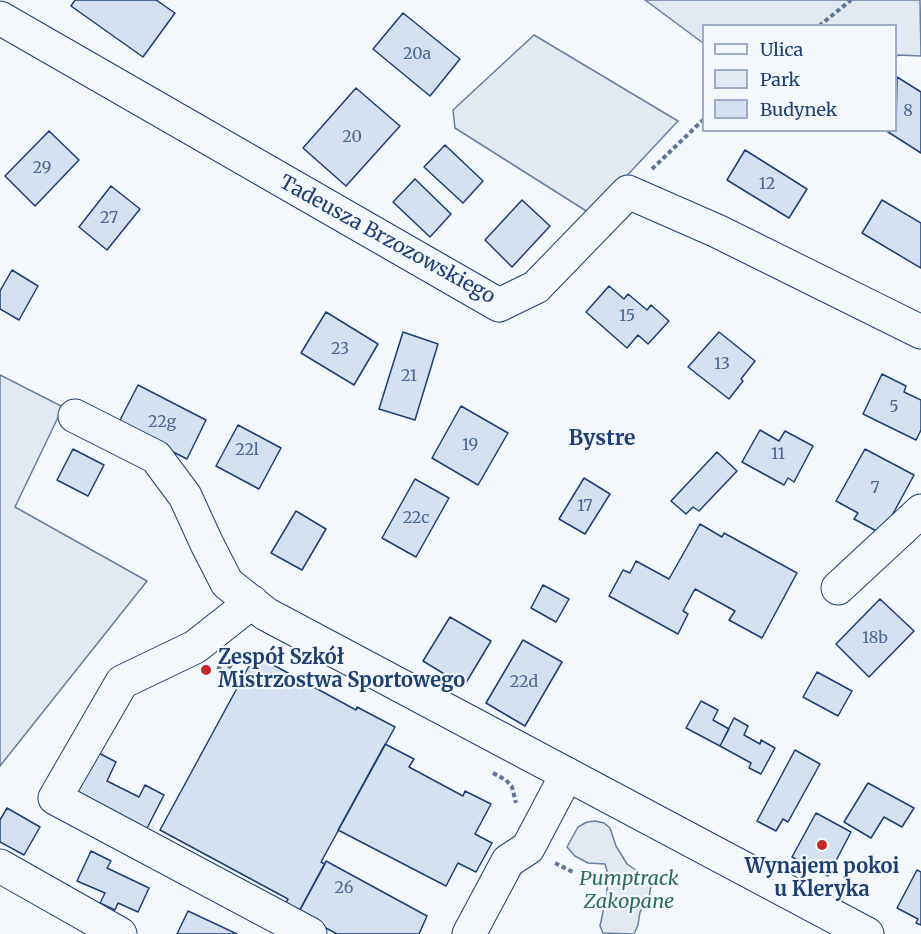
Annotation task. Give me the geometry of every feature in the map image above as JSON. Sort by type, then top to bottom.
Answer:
[{"type":"street","name":"Tadeusza Brzozowskiego","points":[[0,18],[499,305],[536,287],[628,192]]},
{"type":"street","points":[[628,192],[717,231],[921,332]]},
{"type":"street","points":[[75,416],[156,457],[186,496],[227,583],[266,614],[867,934]]},
{"type":"street","points":[[838,588],[921,511]]},
{"type":"street","points":[[252,602],[195,647],[122,682],[55,798],[310,934]]},
{"type":"street","points":[[469,934],[508,861],[528,848],[567,774]]},
{"type":"street","points":[[0,867],[120,934]]},
{"type":"path","points":[[821,24],[851,0]]},
{"type":"path","points":[[628,192],[702,121]]},
{"type":"path","points":[[186,651],[227,672],[237,654]]},
{"type":"path","points":[[486,769],[506,780],[512,787],[516,799],[515,808]]},
{"type":"path","points":[[528,848],[573,872]]},
{"type":"green space","points":[[645,0],[920,0],[921,56],[897,56],[897,24],[702,24],[702,42]]},
{"type":"green space","points":[[534,35],[678,121],[591,214],[455,128],[453,110]]},
{"type":"green space","points":[[0,375],[63,407],[15,507],[147,581],[0,766]]},
{"type":"green space","name":"Pumptrack Zakopane","points":[[595,821],[604,823],[610,828],[616,846],[627,864],[648,878],[651,886],[634,934],[603,933],[600,926],[607,893],[605,864],[588,863],[575,856],[567,847],[578,827]]},
{"type":"building","points":[[75,0],[156,0],[175,13],[143,57],[71,6]]},
{"type":"building","points":[[403,13],[460,59],[430,96],[373,49]]},
{"type":"building","points":[[897,77],[921,92],[921,153],[888,132],[897,132]]},
{"type":"building","points":[[356,88],[400,126],[346,186],[303,148]]},
{"type":"building","points":[[49,131],[79,160],[35,206],[5,176]]},
{"type":"building","points":[[445,145],[483,181],[463,203],[424,167]]},
{"type":"building","points":[[745,150],[807,189],[789,218],[727,180]]},
{"type":"building","points":[[415,179],[451,214],[430,237],[393,202]]},
{"type":"building","points":[[111,186],[140,209],[107,250],[79,227]]},
{"type":"building","points":[[522,200],[550,226],[512,267],[485,240]]},
{"type":"building","points":[[882,200],[921,223],[921,268],[862,233]]},
{"type":"building","points":[[12,270],[38,286],[19,320],[0,309],[0,291]]},
{"type":"building","points":[[609,286],[624,299],[628,294],[647,310],[651,305],[669,321],[648,344],[638,335],[627,348],[586,312]]},
{"type":"building","points":[[326,312],[378,344],[354,385],[301,353]]},
{"type":"building","points":[[403,332],[438,344],[415,420],[379,409]]},
{"type":"building","points":[[719,332],[755,361],[729,399],[688,367]]},
{"type":"building","points":[[882,374],[906,386],[904,392],[921,400],[921,430],[916,440],[863,414]]},
{"type":"building","points":[[138,385],[206,420],[187,459],[118,424]]},
{"type":"building","points":[[461,406],[508,433],[478,485],[432,458]]},
{"type":"building","points":[[238,425],[281,448],[259,489],[216,466]]},
{"type":"building","points":[[760,430],[779,441],[785,431],[813,446],[794,482],[788,478],[784,485],[742,462]]},
{"type":"building","points":[[73,449],[104,465],[88,496],[57,480]]},
{"type":"building","points":[[865,449],[914,475],[882,534],[854,519],[858,513],[836,501]]},
{"type":"building","points":[[717,452],[737,471],[699,511],[693,507],[686,514],[671,501]]},
{"type":"building","points":[[584,478],[610,494],[585,534],[559,519]]},
{"type":"building","points":[[415,479],[449,498],[416,557],[382,538]]},
{"type":"building","points":[[296,511],[326,529],[302,570],[271,553]]},
{"type":"building","points":[[700,524],[722,537],[724,533],[797,573],[762,638],[729,620],[735,611],[695,589],[683,611],[688,614],[678,634],[609,596],[623,570],[630,573],[636,561],[669,579]]},
{"type":"building","points":[[543,585],[569,599],[556,622],[531,608]]},
{"type":"building","points":[[880,599],[914,631],[869,677],[836,644]]},
{"type":"building","points":[[450,617],[491,641],[464,686],[423,661]]},
{"type":"building","points":[[523,640],[562,662],[525,726],[486,703]]},
{"type":"building","points":[[255,655],[356,710],[357,707],[395,727],[321,862],[325,864],[299,912],[285,904],[288,899],[160,830]]},
{"type":"building","points":[[817,672],[852,691],[838,716],[803,697]]},
{"type":"building","points":[[701,701],[718,710],[713,720],[729,729],[720,746],[686,728]]},
{"type":"building","points":[[734,718],[748,726],[744,735],[760,744],[761,740],[775,748],[761,774],[749,768],[751,763],[720,746]]},
{"type":"building","points":[[385,744],[414,759],[409,767],[463,796],[465,791],[491,804],[475,834],[492,843],[476,872],[458,863],[446,886],[338,830]]},
{"type":"building","points":[[795,750],[820,764],[788,822],[783,819],[776,831],[757,821]]},
{"type":"building","points":[[95,751],[116,762],[107,781],[139,797],[145,785],[164,795],[144,834],[72,797]]},
{"type":"building","points":[[868,783],[914,808],[902,827],[884,817],[871,838],[844,822]]},
{"type":"building","points":[[7,808],[40,827],[24,855],[0,842],[0,820]]},
{"type":"building","name":"Wynajem pokoi u Kleryka","points":[[816,813],[851,832],[828,876],[792,857]]},
{"type":"building","points":[[91,851],[111,861],[107,868],[149,888],[138,912],[118,903],[115,910],[100,903],[105,893],[77,881]]},
{"type":"building","points":[[326,861],[427,916],[419,934],[337,934],[298,913]]},
{"type":"building","points":[[917,870],[921,872],[921,925],[916,923],[918,919],[897,908]]},
{"type":"building","points":[[188,911],[237,934],[177,934]]},
{"type":"place","name":"Zespół Szkół Mistrzostwa Sportowego","points":[[206,670]]},
{"type":"place","name":"Wynajem pokoi u Kleryka","points":[[822,845]]},
{"type":"district","name":"Bystre","points":[[602,439]]}]
